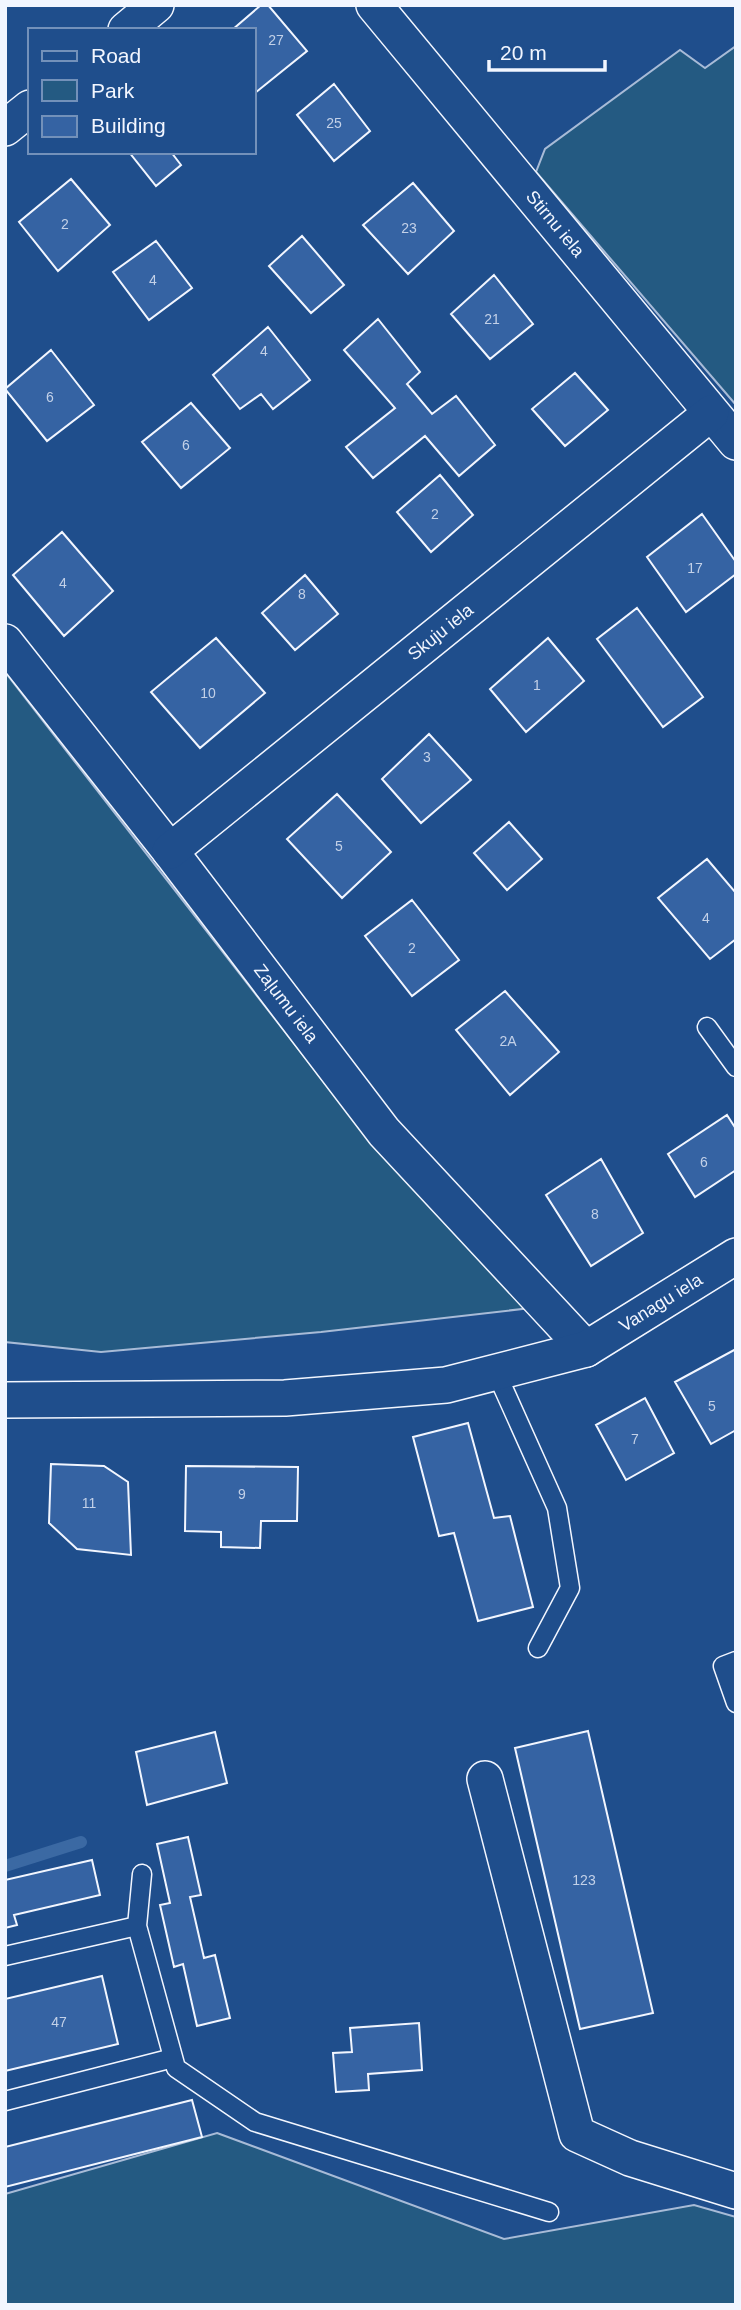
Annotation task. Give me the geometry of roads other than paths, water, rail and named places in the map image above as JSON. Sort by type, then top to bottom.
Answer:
[{"type":"street","points":[[128,28],[156,5]]},
{"type":"street","name":"Stirnu iela","points":[[374,5],[736,442]]},
{"type":"street","points":[[5,128],[28,110]]},
{"type":"street","name":"Skuju iela","points":[[170,851],[711,413]]},
{"type":"street","name":"Zaļumu iela","points":[[5,642],[170,851],[384,1132],[586,1349]]},
{"type":"street","name":"Vanagu iela","points":[[5,1399],[285,1398],[446,1385],[586,1349],[736,1256]]},
{"type":"street","points":[[485,1779],[577,2134],[630,2158],[736,2191]]},
{"type":"lane","points":[[707,1027],[736,1067]]},
{"type":"lane","points":[[496,1372],[557,1508],[570,1588],[538,1647]]},
{"type":"lane","points":[[736,1661],[723,1666],[736,1703]]},
{"type":"lane","points":[[142,1874],[137,1926],[176,2068],[255,2122],[549,2212]]},
{"type":"lane","points":[[5,1956],[137,1926]]},
{"type":"lane","points":[[5,2101],[173,2058]]},
{"type":"waterway","points":[[5,1866],[81,1842]]}]
